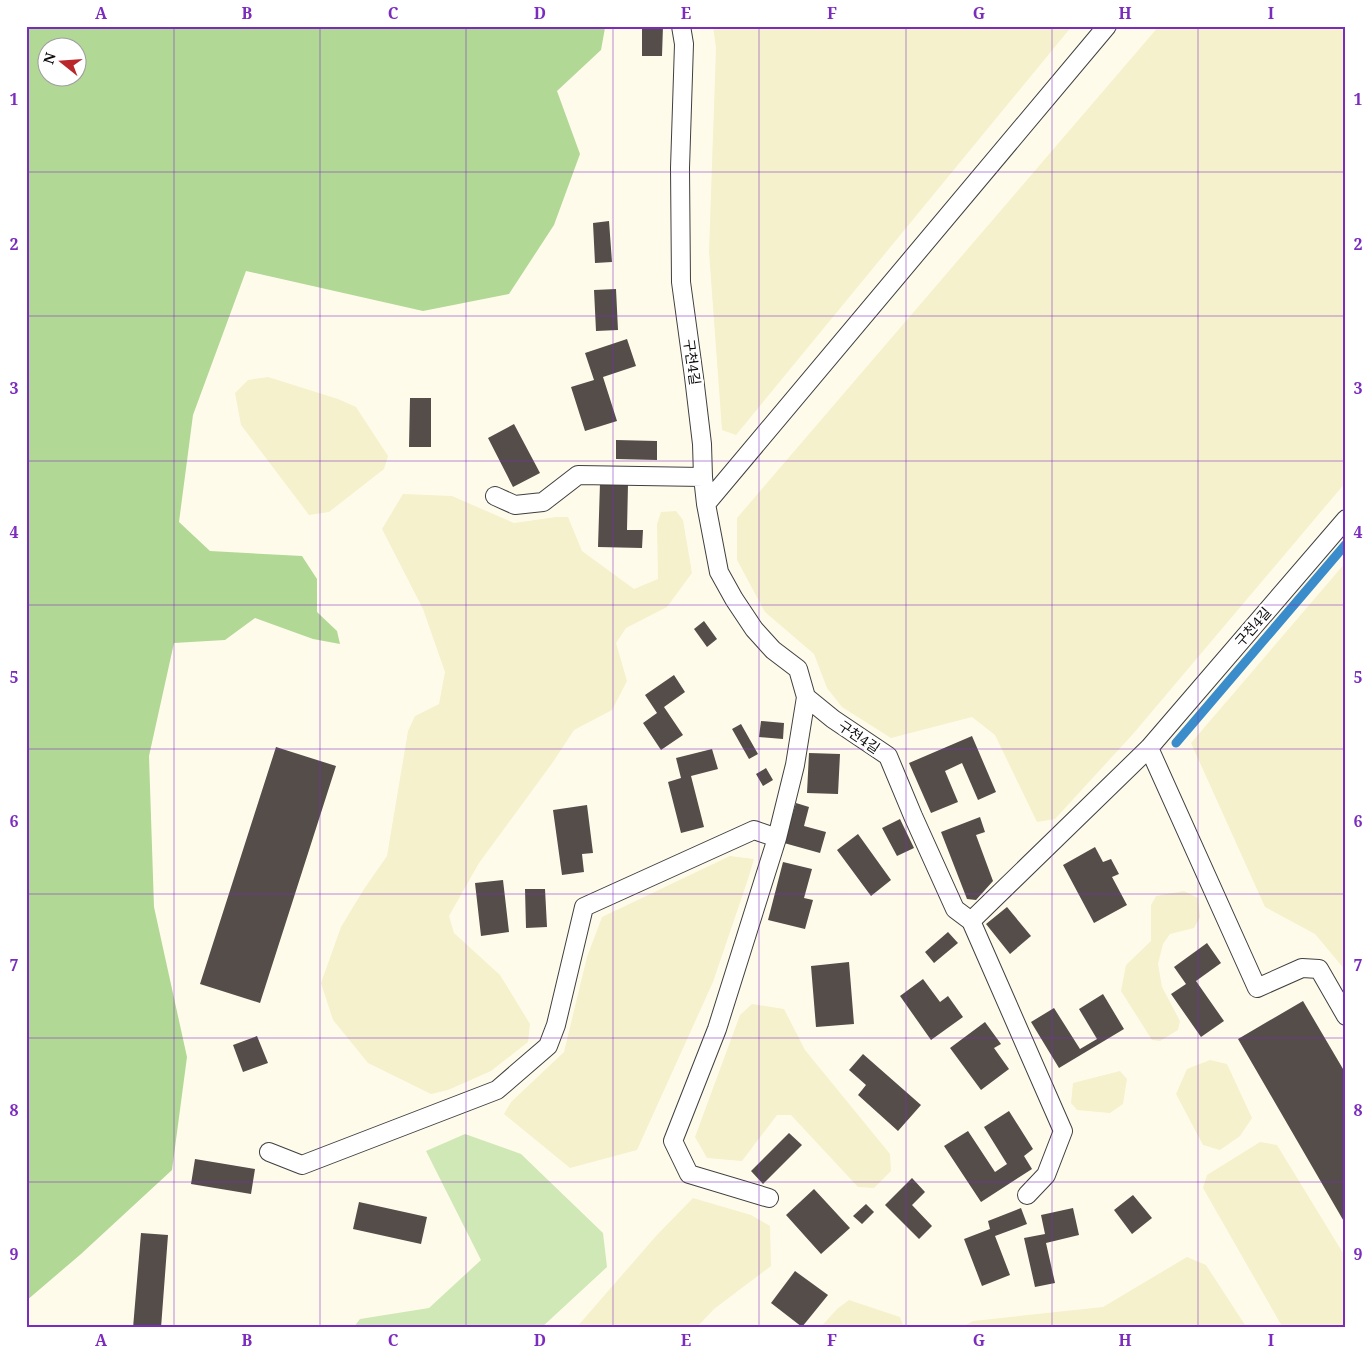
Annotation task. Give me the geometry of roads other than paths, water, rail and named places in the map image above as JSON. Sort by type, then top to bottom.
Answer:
[{"type":"lane","name":"구천4길","points":[[681,26],[684,44],[680,168],[681,282],[702,444],[706,504],[719,572],[754,629],[773,650],[798,669],[806,697],[833,719],[888,756],[955,909],[972,921],[1149,748],[1346,519]]},
{"type":"lane","points":[[706,504],[1107,26]]},
{"type":"lane","points":[[495,496],[515,505],[543,502],[578,475],[703,477]]},
{"type":"lane","points":[[769,1198],[689,1174],[673,1141],[717,1029],[777,838],[796,765],[806,697]]},
{"type":"lane","points":[[1149,748],[1257,988],[1302,968],[1319,969],[1346,1016]]},
{"type":"lane","points":[[269,1152],[302,1165],[496,1090],[548,1046],[556,1025],[584,907],[754,830],[777,838]]},
{"type":"lane","points":[[972,921],[1063,1131],[1046,1175],[1027,1195]]},
{"type":"waterway","points":[[1176,743],[1346,544]]}]
